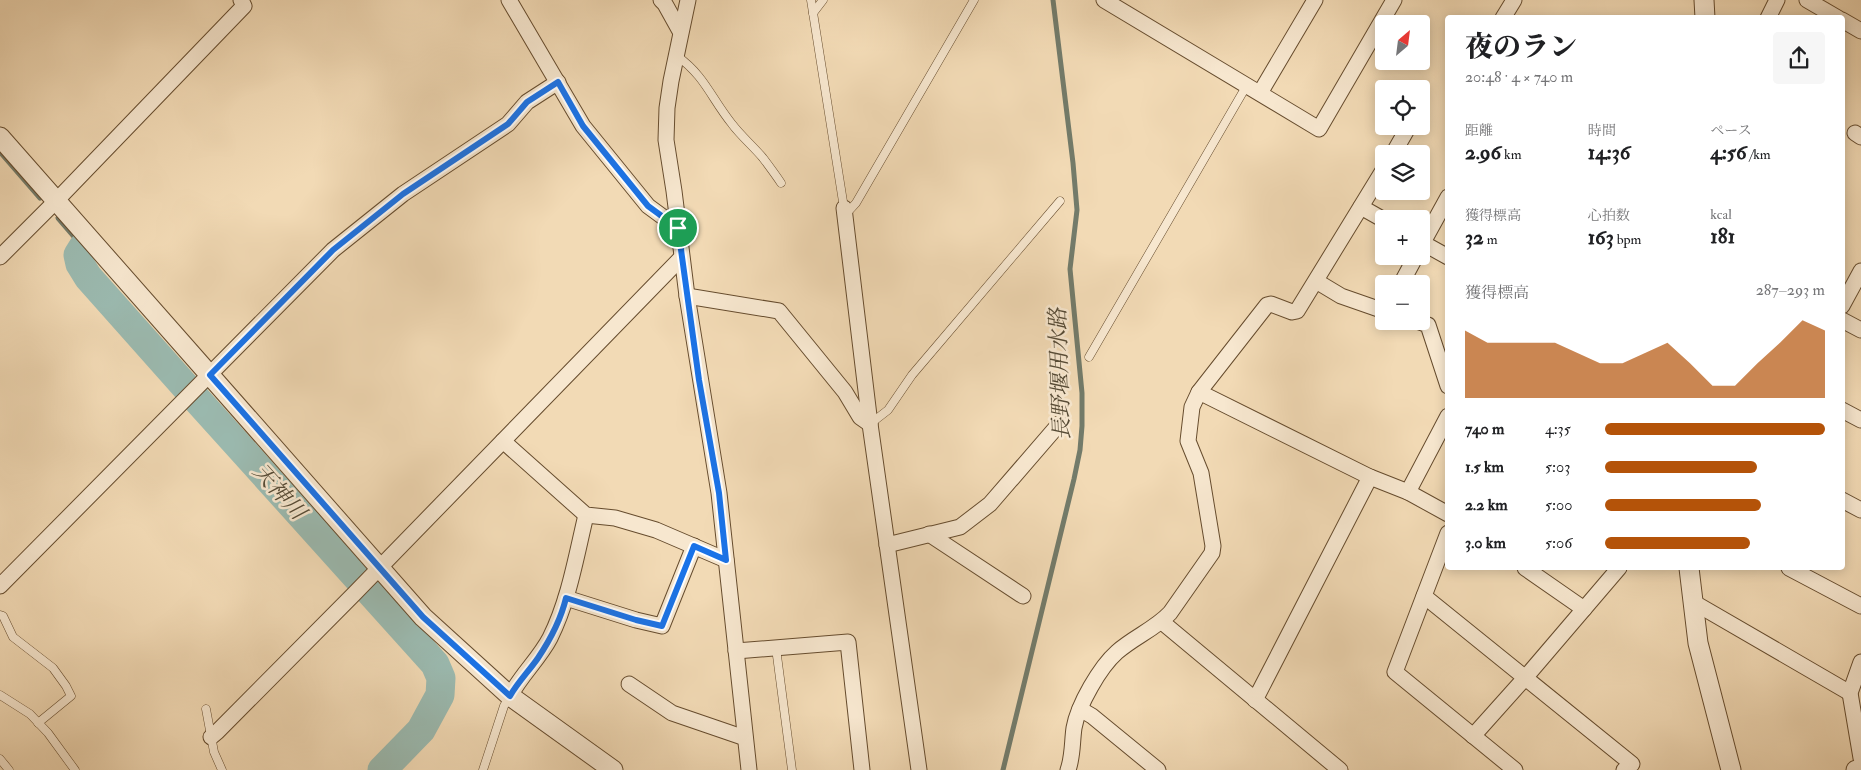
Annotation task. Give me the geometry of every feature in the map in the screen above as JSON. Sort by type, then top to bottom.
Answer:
[{"type":"street","points":[[0,256],[56,201],[244,6],[242,0]]},
{"type":"street","points":[[510,0],[583,126],[648,206],[678,228]]},
{"type":"street","points":[[660,0],[665,4],[680,31]]},
{"type":"street","points":[[688,0],[680,31],[667,108],[666,140],[681,258],[719,493],[749,770]]},
{"type":"street","points":[[1104,0],[1319,129],[1394,0]]},
{"type":"street","points":[[1260,93],[1315,0]]},
{"type":"street","points":[[1505,15],[1514,0]]},
{"type":"street","points":[[1704,0],[1705,15]]},
{"type":"street","points":[[1770,15],[1777,0]]},
{"type":"street","points":[[1812,1],[1833,15]]},
{"type":"street","points":[[1845,22],[1861,31]]},
{"type":"street","points":[[0,586],[333,250],[403,194],[508,124],[527,102],[558,82]]},
{"type":"street","points":[[0,137],[205,379],[377,571],[423,617],[510,696],[596,765],[613,770]]},
{"type":"street","points":[[1068,770],[1072,754],[1074,728],[1080,709],[1108,661],[1130,641],[1162,622],[1170,614],[1212,553],[1214,546],[1201,473],[1188,441],[1192,406],[1199,392],[1267,305],[1271,304],[1292,312],[1297,311],[1375,184]]},
{"type":"street","points":[[1430,229],[1445,202]]},
{"type":"street","points":[[1361,207],[1375,215]]},
{"type":"street","points":[[845,211],[870,424],[919,770]]},
{"type":"street","points":[[1430,251],[1445,256]]},
{"type":"street","points":[[211,737],[377,571],[681,258]]},
{"type":"street","points":[[1845,300],[1861,271]]},
{"type":"street","points":[[1316,280],[1341,296],[1375,308]]},
{"type":"street","points":[[687,296],[779,311],[845,392],[860,417],[870,424]]},
{"type":"street","points":[[1845,322],[1861,330]]},
{"type":"street","points":[[1430,330],[1445,377]]},
{"type":"street","points":[[1199,392],[1370,477],[1408,492],[1445,512]]},
{"type":"street","points":[[1845,412],[1861,420]]},
{"type":"street","points":[[1408,492],[1445,422]]},
{"type":"street","points":[[887,545],[960,526],[990,504],[1060,423]]},
{"type":"street","points":[[503,441],[586,515],[615,518],[656,530],[726,560]]},
{"type":"street","points":[[1255,700],[1370,477]]},
{"type":"street","points":[[1845,502],[1861,510]]},
{"type":"street","points":[[510,696],[538,658],[562,613],[586,515]]},
{"type":"street","points":[[929,534],[1023,596]]},
{"type":"street","points":[[1445,541],[1395,672],[1515,770]]},
{"type":"street","points":[[566,598],[636,620],[662,626],[694,546]]},
{"type":"street","points":[[1527,570],[1584,609]]},
{"type":"street","points":[[1472,736],[1525,678],[1617,570]]},
{"type":"street","points":[[1689,570],[1698,643],[1731,770]]},
{"type":"street","points":[[1793,570],[1861,606]]},
{"type":"street","points":[[1424,596],[1632,764],[1624,770]]},
{"type":"street","points":[[1694,602],[1850,693]]},
{"type":"street","points":[[1162,622],[1340,770]]},
{"type":"street","points":[[736,651],[848,642],[862,770]]},
{"type":"street","points":[[1861,662],[1850,693],[1861,758]]},
{"type":"street","points":[[629,684],[672,713],[745,738]]},
{"type":"street","points":[[1080,709],[1092,716],[1158,770]]},
{"type":"street","points":[[1856,770],[1861,769]]},
{"type":"lane","points":[[811,0],[845,211],[856,203],[974,0]]},
{"type":"lane","points":[[813,12],[823,0]]},
{"type":"lane","points":[[676,56],[702,78],[732,125],[762,156],[781,183]]},
{"type":"lane","points":[[1088,357],[1246,85]]},
{"type":"lane","points":[[870,424],[888,410],[912,375],[1060,201]]},
{"type":"lane","points":[[0,615],[3,616],[13,637],[53,668],[71,696],[38,723]]},
{"type":"lane","points":[[776,648],[792,770]]},
{"type":"lane","points":[[0,694],[30,714],[48,733],[75,770]]},
{"type":"lane","points":[[483,770],[504,706],[510,696]]},
{"type":"lane","points":[[206,708],[214,752],[222,770]]},
{"type":"lane","points":[[0,759],[10,770]]},
{"type":"waterway","name":"長野堰用水路","points":[[1003,770],[1074,479],[1080,450],[1082,426],[1082,393],[1070,269],[1077,210],[1053,0]]},
{"type":"waterway","name":"天神川","points":[[0,152],[40,198]]},
{"type":"waterway","name":"天神川","points":[[58,218],[83,247]]},
{"type":"waterway","name":"天神川","points":[[83,247],[78,255],[80,264],[88,277],[435,664],[441,678],[440,695],[421,730],[382,770]]},
{"type":"route","points":[[558,82],[583,126],[648,206],[678,228],[699,380],[719,493],[726,560],[694,546],[662,626],[636,620],[566,598],[562,613],[549,640],[510,696],[423,617],[210,375],[333,250],[403,194],[508,124],[527,102],[558,82]]}]
